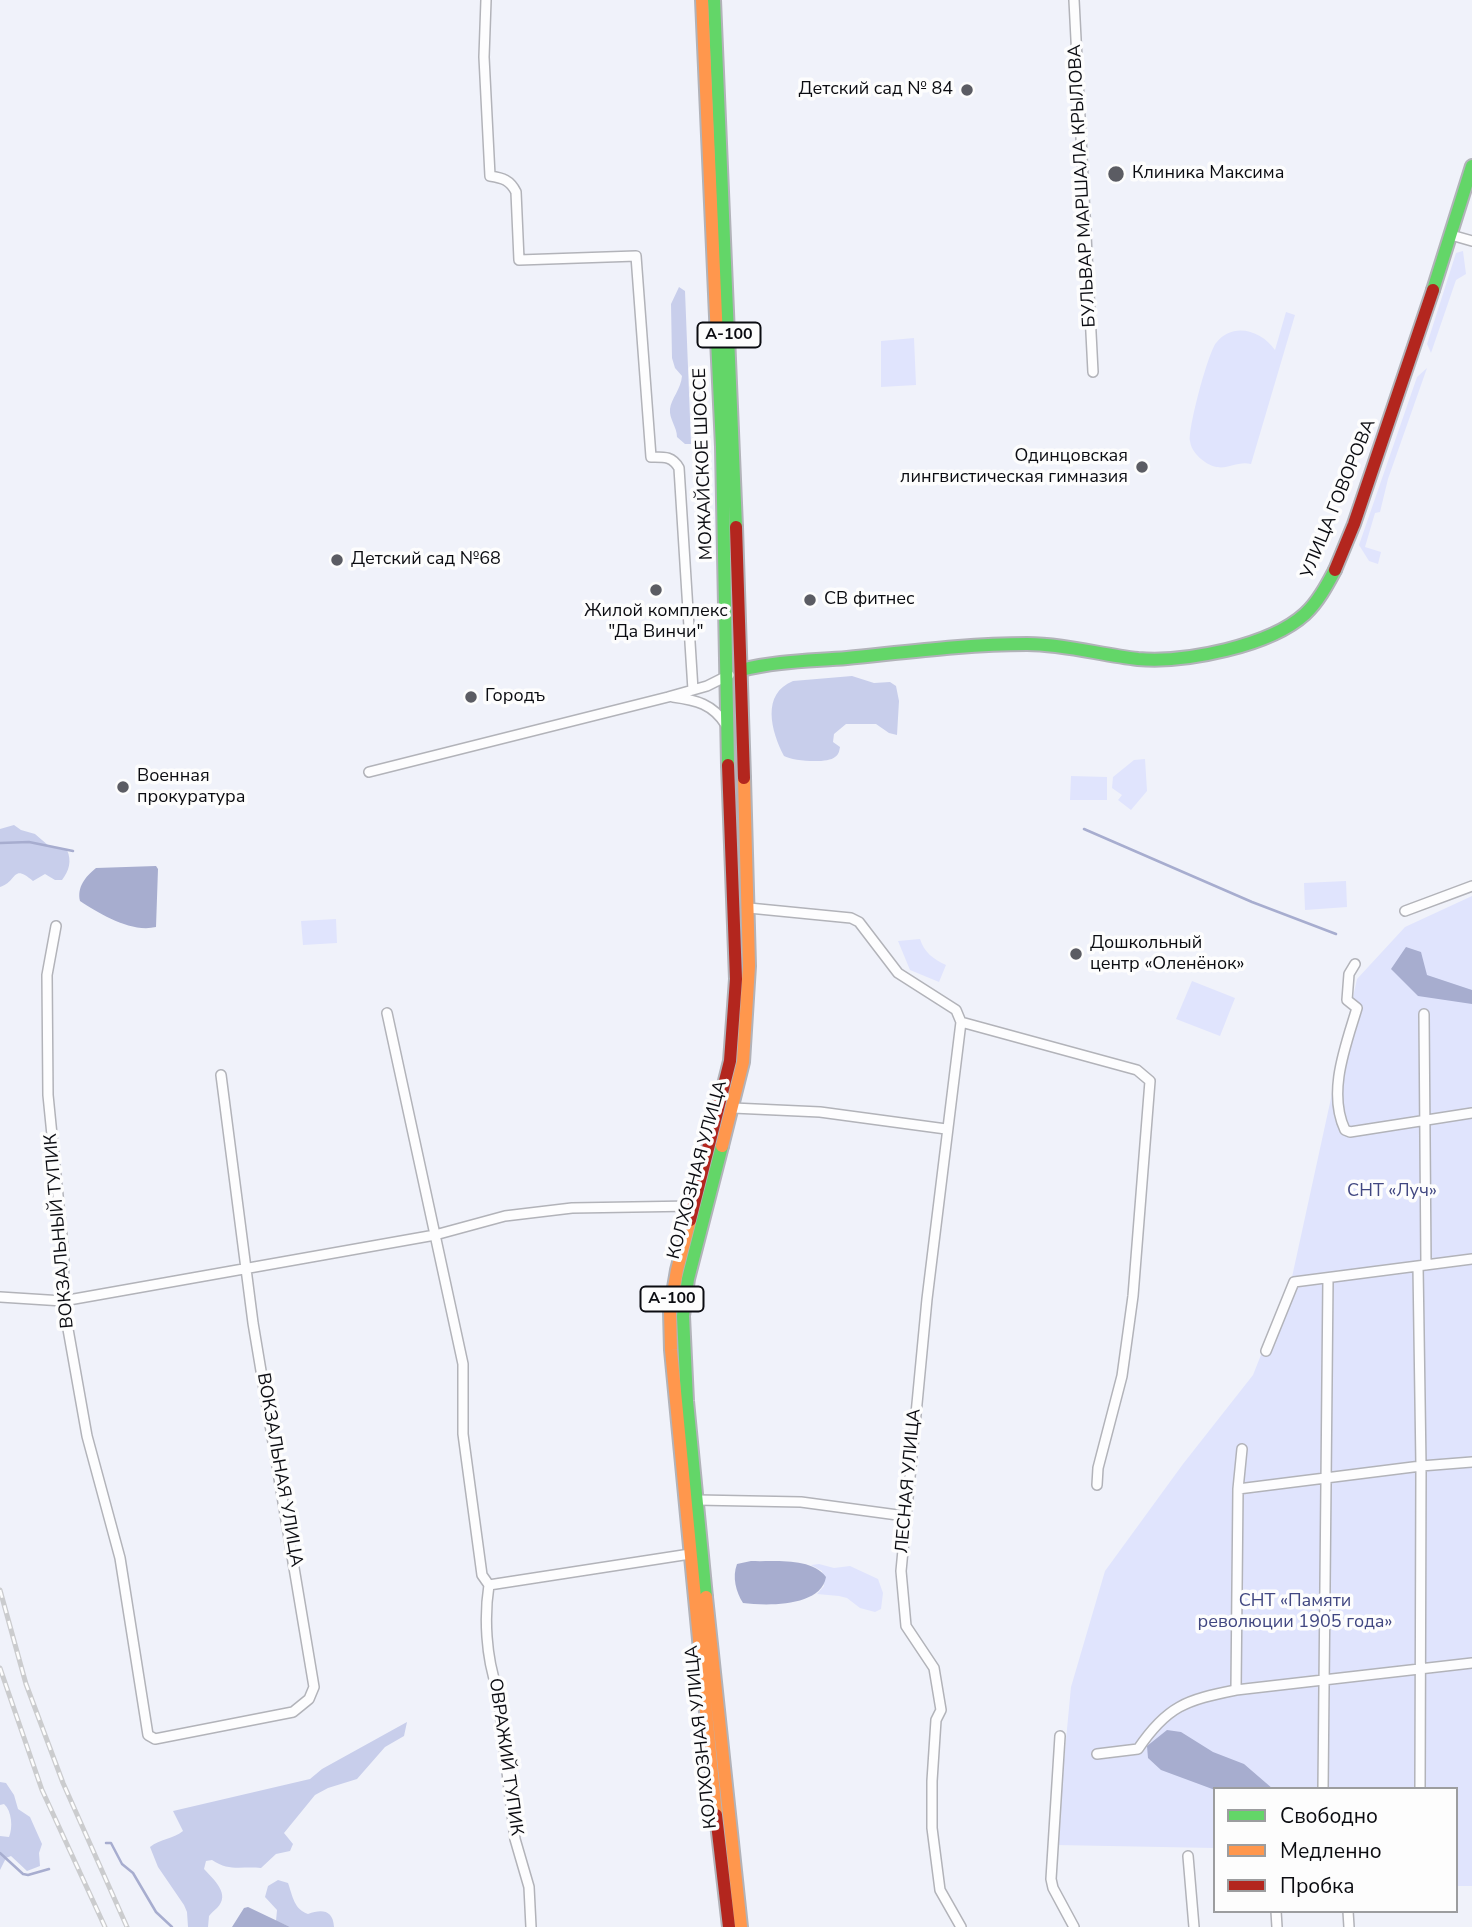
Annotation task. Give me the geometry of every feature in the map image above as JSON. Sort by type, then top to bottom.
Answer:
[{"type":"main road","name":"МОЖАЙСКОЕ ШОССЕ","points":[[702,0],[722,447],[726,676]]},
{"type":"main road","name":"МОЖАЙСКОЕ ШОССЕ","points":[[714,0],[734,433],[741,670]]},
{"type":"main road","name":"УЛИЦА ГОВОРОВА","points":[[741,670],[764,665],[874,655],[1032,644],[1146,659],[1178,658],[1225,649],[1296,621],[1319,596],[1338,562],[1407,372],[1472,166]]},
{"type":"main road","name":"КОЛХОЗНАЯ УЛИЦА","points":[[741,670],[749,908],[747,1019],[743,1062],[733,1108],[693,1257],[684,1305],[684,1362],[718,1728],[741,1927]]},
{"type":"main road","name":"КОЛХОЗНАЯ УЛИЦА","points":[[726,676],[736,926],[735,1018],[727,1082],[678,1263],[670,1311],[674,1402],[729,1927]]},
{"type":"street","points":[[486,0],[484,57],[490,176],[504,178],[516,192],[519,260],[636,256],[651,457],[668,457],[675,460],[679,468],[693,690]]},
{"type":"street","name":"БУЛЬВАР МАРШАЛА КРЫЛОВА","points":[[1074,0],[1093,372]]},
{"type":"street","points":[[1451,235],[1472,241]]},
{"type":"street","points":[[369,772],[668,697],[693,690],[741,670]]},
{"type":"street","points":[[668,697],[689,699],[707,705],[720,715],[728,728]]},
{"type":"street","points":[[1405,911],[1472,886]]},
{"type":"street","points":[[749,908],[851,918],[859,922],[898,973],[956,1010],[961,1022],[1137,1070],[1150,1080],[1133,1296],[1122,1376],[1098,1468],[1097,1485]]},
{"type":"street","name":"ВОКЗАЛЬНЫЙ ТУПИК","points":[[56,926],[47,975],[48,1095],[64,1256],[63,1301],[87,1436],[120,1558],[150,1738]]},
{"type":"street","points":[[1354,964],[1349,974],[1347,1000],[1357,1008],[1336,1093],[1340,1120],[1345,1130],[1350,1132],[1472,1113]]},
{"type":"street","name":"ОВРАЖИЙ ТУПИК","points":[[387,1013],[463,1364],[463,1434],[482,1575],[489,1585],[486,1607],[493,1676],[497,1688],[516,1839],[529,1887],[531,1927]]},
{"type":"street","points":[[1420,1787],[1424,1014]]},
{"type":"street","name":"ЛЕСНАЯ УЛИЦА","points":[[961,1022],[946,1129],[901,1571],[906,1626],[934,1668],[941,1710],[936,1720],[932,1828],[940,1891],[961,1927]]},
{"type":"street","name":"ВОКЗАЛЬНАЯ УЛИЦА","points":[[150,1738],[293,1712],[309,1699],[314,1687],[245,1270],[221,1075]]},
{"type":"street","points":[[733,1108],[820,1112],[946,1129]]},
{"type":"street","points":[[0,1297],[63,1301],[435,1235],[505,1216],[585,1208],[694,1206]]},
{"type":"street","points":[[1266,1351],[1294,1282],[1472,1259]]},
{"type":"street","points":[[1323,1787],[1328,1279]]},
{"type":"street","points":[[1236,1690],[1238,1489],[1242,1449]]},
{"type":"street","points":[[1238,1489],[1472,1462]]},
{"type":"street","points":[[697,1500],[801,1502],[905,1516]]},
{"type":"street","points":[[489,1585],[690,1554]]},
{"type":"street","points":[[1097,1754],[1138,1749],[1151,1730],[1175,1708],[1206,1696],[1236,1690],[1472,1663]]},
{"type":"street","points":[[1060,1736],[1051,1879],[1074,1927]]},
{"type":"street","points":[[1188,1856],[1194,1927]]},
{"type":"green space","points":[[1463,251],[1466,274],[1456,280],[1431,353],[1427,344],[1456,253]]},
{"type":"green space","points":[[1286,312],[1295,315],[1251,464],[1212,466],[1197,456],[1190,441],[1190,433],[1204,375],[1216,343],[1231,332],[1247,331],[1263,338],[1275,350]]},
{"type":"green space","points":[[914,338],[916,385],[881,387],[881,341]]},
{"type":"green space","points":[[1427,368],[1388,479],[1380,512],[1375,513],[1365,547],[1381,552],[1378,564],[1369,561],[1359,545],[1417,377]]},
{"type":"green space","points":[[1145,759],[1147,791],[1131,810],[1118,800],[1122,795],[1112,788],[1113,777],[1134,760]]},
{"type":"green space","points":[[1071,776],[1107,777],[1107,800],[1070,800]]},
{"type":"green space","points":[[1346,881],[1347,907],[1305,910],[1304,883]]},
{"type":"green space","name":"СНТ «Памяти революции 1905 года»","points":[[1472,896],[1472,1886],[1458,1886],[1458,1787],[1213,1787],[1213,1848],[1056,1845],[1071,1687],[1105,1571],[1183,1464],[1253,1375],[1292,1277],[1357,979],[1405,927]]},
{"type":"green space","points":[[336,919],[337,943],[303,945],[301,921]]},
{"type":"green space","points":[[920,939],[930,955],[946,965],[939,982],[910,970],[898,941]]},
{"type":"green space","points":[[1192,981],[1235,998],[1220,1036],[1176,1019]]},
{"type":"green space","points":[[811,1565],[834,1568],[850,1566],[878,1579],[883,1593],[881,1609],[875,1612],[860,1608],[847,1598],[817,1594],[824,1586],[822,1571]]},
{"type":"shaded area","points":[[679,287],[685,291],[691,444],[685,444],[677,437],[670,413],[682,376],[675,368],[672,358],[671,304]]},
{"type":"shaded area","points":[[852,676],[874,683],[890,682],[896,686],[899,701],[897,735],[876,724],[846,724],[834,734],[833,742],[840,747],[837,755],[831,759],[810,761],[784,756],[773,725],[776,695],[793,681]]},
{"type":"shaded area","points":[[14,825],[35,834],[49,846],[67,850],[69,866],[62,880],[55,880],[45,874],[33,881],[18,873],[0,887],[0,829]]},
{"type":"shaded area","points":[[156,866],[156,927],[126,925],[106,917],[80,901],[83,883],[96,868]]},
{"type":"shaded area","points":[[1406,947],[1421,952],[1427,975],[1472,990],[1472,1004],[1418,996],[1391,969]]},
{"type":"shaded area","points":[[751,1561],[802,1563],[826,1577],[822,1587],[804,1599],[778,1604],[743,1603],[738,1594],[735,1574],[737,1564]]},
{"type":"shaded area","points":[[407,1722],[404,1736],[385,1747],[357,1779],[315,1795],[284,1833],[293,1844],[290,1851],[276,1854],[261,1868],[230,1867],[212,1860],[206,1861],[204,1869],[222,1892],[221,1903],[209,1916],[208,1927],[188,1927],[184,1905],[158,1867],[150,1847],[183,1831],[173,1811],[310,1779],[322,1769]]},
{"type":"shaded area","points":[[1167,1730],[1181,1732],[1213,1752],[1244,1764],[1271,1787],[1213,1787],[1213,1789],[1161,1770],[1148,1758],[1147,1746]]},
{"type":"shaded area","points":[[0,1782],[6,1783],[14,1795],[18,1809],[30,1817],[42,1844],[39,1853],[40,1866],[27,1871],[11,1856],[6,1858],[0,1870],[0,1836],[9,1837],[11,1824],[7,1807],[0,1805]]},
{"type":"shaded area","points":[[278,1880],[288,1883],[300,1909],[308,1914],[326,1912],[334,1927],[290,1927],[276,1921],[277,1910],[265,1897],[268,1886]]},
{"type":"shaded area","points":[[248,1907],[290,1927],[232,1927],[244,1908]]},
{"type":"waterway","points":[[1084,829],[1252,902],[1336,934]]},
{"type":"waterway","points":[[0,843],[29,842],[73,851]]},
{"type":"waterway","points":[[106,1843],[111,1843],[122,1864],[133,1873],[156,1912],[172,1927]]},
{"type":"waterway","points":[[0,1853],[23,1874],[49,1869]]},
{"type":"railway","points":[[0,1590],[26,1684],[63,1783],[127,1927]]},
{"type":"railway","points":[[0,1668],[42,1790],[105,1927]]},
{"type":"traffic: fast","points":[[714,0],[736,527]]},
{"type":"traffic: fast","points":[[1433,290],[1472,166]]},
{"type":"traffic: fast","points":[[717,339],[722,447],[728,765]]},
{"type":"traffic: fast","points":[[741,670],[794,662],[1004,644],[1055,646],[1138,659],[1157,660],[1202,655],[1249,643],[1290,625],[1314,604],[1335,570]]},
{"type":"traffic: fast","points":[[706,1597],[687,1401],[683,1316],[688,1279],[722,1146]]},
{"type":"traffic: slow","points":[[702,0],[717,339]]},
{"type":"traffic: slow","points":[[722,1146],[743,1062],[749,966],[744,778]]},
{"type":"traffic: slow","points":[[690,1220],[670,1311],[671,1350],[716,1815]]},
{"type":"traffic: slow","points":[[706,1597],[741,1927]]},
{"type":"traffic: jam","points":[[1335,570],[1354,524],[1433,290]]},
{"type":"traffic: jam","points":[[736,527],[744,778]]},
{"type":"traffic: jam","points":[[690,1220],[730,1061],[736,979],[728,765]]},
{"type":"traffic: jam","points":[[716,1815],[729,1927]]},
{"type":"place","name":"Детский сад № 84","points":[[967,90]]},
{"type":"place","name":"Клиника Максима","points":[[1116,174]]},
{"type":"place","name":"Одинцовская лингвистическая гимназия","points":[[1142,467]]},
{"type":"place","name":"Детский сад №68","points":[[337,560]]},
{"type":"place","name":"Жилой комплекс \"Да Винчи\"","points":[[656,590]]},
{"type":"place","name":"СВ фитнес","points":[[810,600]]},
{"type":"place","name":"Городъ","points":[[471,697]]},
{"type":"place","name":"Военная прокуратура","points":[[123,787]]},
{"type":"place","name":"Дошкольный центр «Оленёнок»","points":[[1076,954]]},
{"type":"park label","name":"СНТ «Луч»","points":[[1392,1192]]}]
